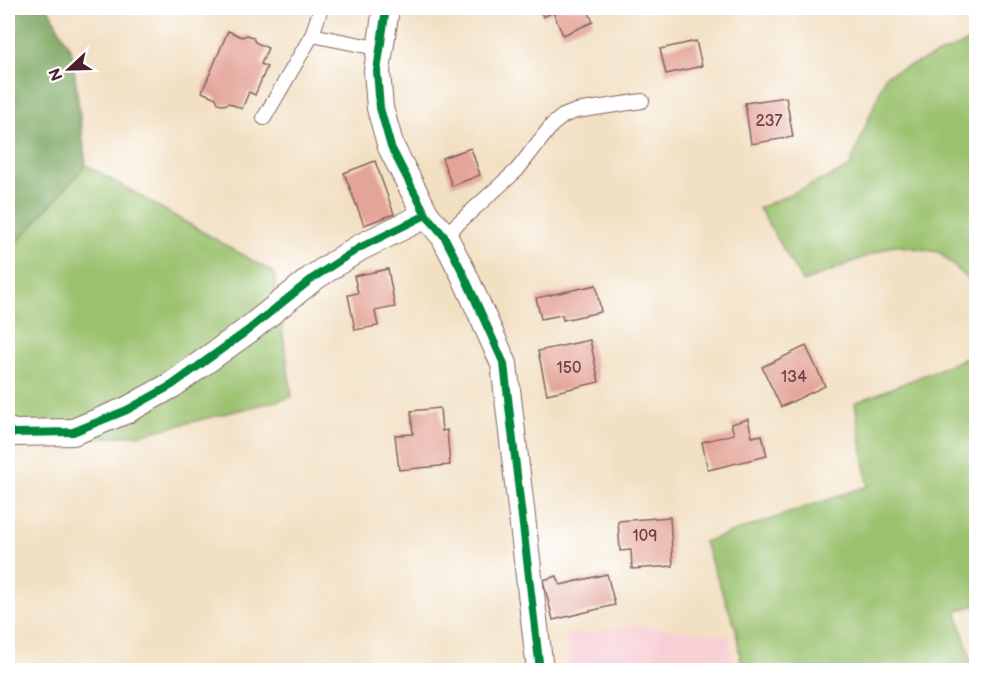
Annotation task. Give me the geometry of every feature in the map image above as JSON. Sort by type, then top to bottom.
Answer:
[{"type":"street","points":[[386,8],[377,71],[380,108],[391,147],[426,215],[444,236],[504,364],[540,670]]},
{"type":"street","points":[[8,431],[15,433],[73,432],[127,410],[172,385],[358,248],[426,215]]},
{"type":"lane","points":[[264,118],[312,35],[321,8]]},
{"type":"lane","points":[[312,35],[381,49]]},
{"type":"lane","points":[[444,236],[517,170],[552,125],[563,116],[576,111],[642,101]]},
{"type":"shaded area","points":[[634,625],[729,636],[735,670],[569,670],[567,636]]},
{"type":"green space","points":[[8,8],[48,8],[72,53],[86,165],[23,236],[8,249]]},
{"type":"green space","points":[[976,39],[976,287],[939,252],[894,245],[803,282],[759,208],[849,168],[886,75]]},
{"type":"green space","points":[[86,165],[274,273],[292,397],[143,434],[8,447],[8,249],[23,236]]},
{"type":"green space","points":[[976,354],[976,605],[956,611],[974,670],[742,670],[736,629],[704,542],[868,486],[855,403]]},
{"type":"building","points":[[539,8],[587,8],[593,22],[563,35],[553,12],[543,17]]},
{"type":"building","points":[[228,31],[242,37],[247,35],[253,37],[255,42],[268,48],[261,64],[267,67],[255,95],[249,92],[242,109],[229,103],[224,105],[218,103],[216,98],[202,92]]},
{"type":"building","points":[[696,41],[702,66],[666,74],[660,49]]},
{"type":"building","points":[[786,97],[793,137],[751,144],[745,103]]},
{"type":"building","points":[[471,148],[480,175],[452,186],[442,158]]},
{"type":"building","points":[[375,161],[394,214],[364,225],[344,173]]},
{"type":"building","points":[[388,269],[395,307],[375,311],[378,326],[355,330],[348,295],[358,293],[354,276]]},
{"type":"building","points":[[596,285],[601,312],[563,320],[562,315],[541,319],[536,298]]},
{"type":"building","points":[[590,340],[599,382],[547,394],[538,351]]},
{"type":"building","points":[[806,346],[825,386],[781,407],[762,367]]},
{"type":"building","points":[[440,408],[442,431],[447,430],[450,465],[399,470],[395,435],[413,434],[411,411]]},
{"type":"building","points":[[748,419],[752,437],[762,435],[767,456],[708,470],[702,442],[734,434],[731,424]]},
{"type":"building","points":[[670,517],[673,566],[632,569],[631,550],[620,551],[618,521]]},
{"type":"building","points":[[607,574],[615,605],[553,620],[543,580],[557,576],[560,585]]},
{"type":"cycle path","points":[[386,8],[377,71],[380,108],[391,147],[426,215],[444,236],[504,364],[540,670]]},
{"type":"cycle path","points":[[8,431],[15,433],[73,432],[127,410],[172,385],[247,331],[313,278],[359,248],[426,215]]}]
